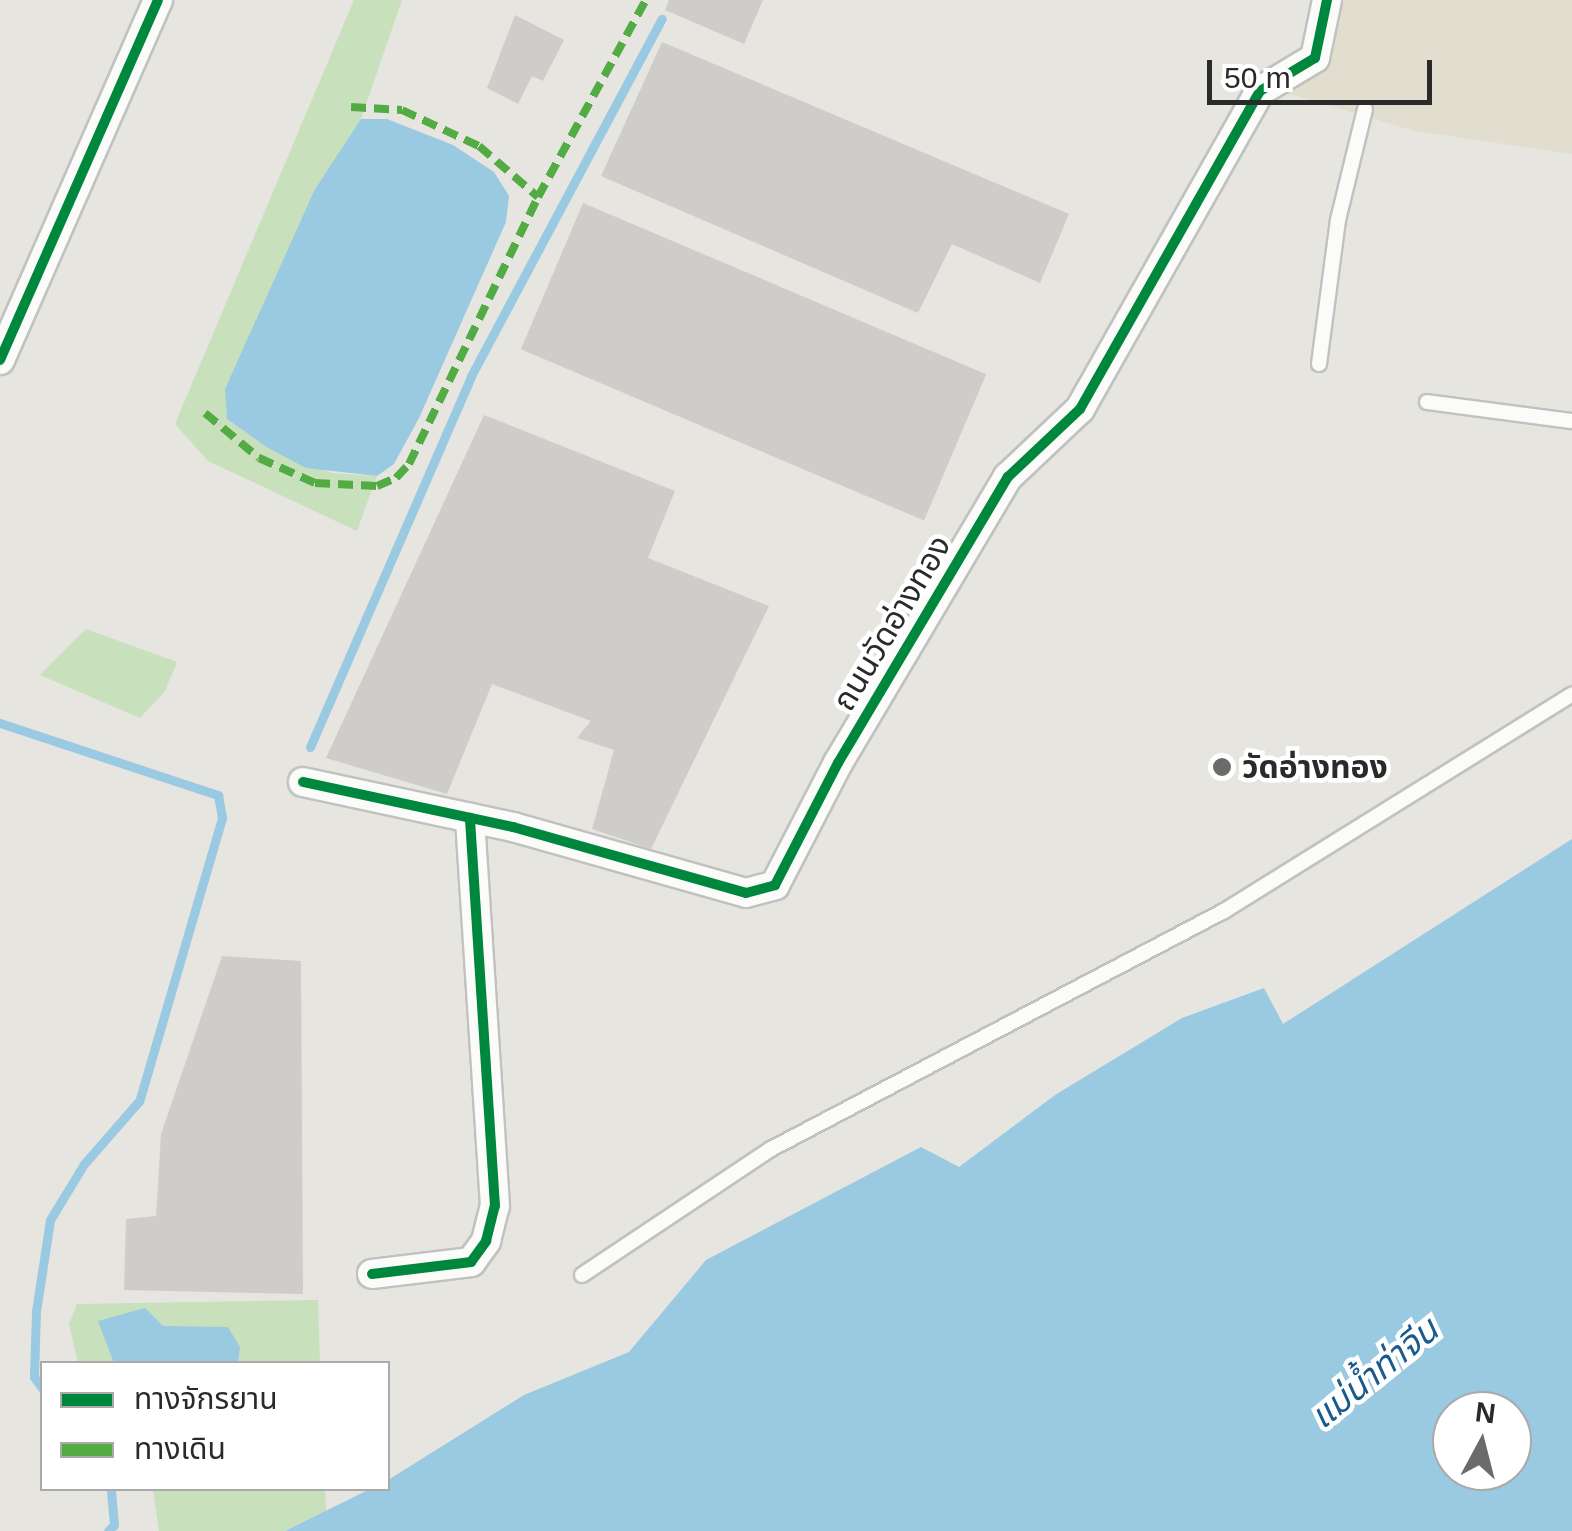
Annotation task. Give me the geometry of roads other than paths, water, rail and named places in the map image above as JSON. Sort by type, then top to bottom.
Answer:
[{"type":"street","points":[[0,360],[158,0]]},
{"type":"street","name":"ถนนวัดอ่างทอง","points":[[303,782],[470,818],[746,893],[775,885],[838,763],[1008,477],[1080,409],[1260,91],[1315,58],[1327,0]]},
{"type":"street","points":[[372,1274],[471,1262],[486,1241],[495,1206],[470,818]]},
{"type":"lane","points":[[1319,364],[1338,220],[1365,109]]},
{"type":"lane","points":[[1427,402],[1572,420]]},
{"type":"lane","points":[[582,1275],[771,1148],[1224,911],[1538,708],[1572,694]]},
{"type":"water","points":[[361,119],[387,119],[453,145],[494,172],[509,196],[506,222],[419,418],[394,464],[377,476],[306,468],[268,448],[227,419],[225,389],[315,189]]},
{"type":"water","name":"แม่น้ำท่าจีน","points":[[1572,839],[1572,1531],[285,1531],[366,1491],[390,1491],[390,1479],[524,1395],[629,1352],[706,1260],[921,1147],[959,1167],[1055,1095],[1182,1018],[1264,988],[1283,1024]]},
{"type":"water","points":[[145,1308],[163,1326],[228,1327],[240,1347],[238,1361],[113,1361],[98,1321]]},
{"type":"waterway","points":[[310,747],[471,376],[662,19]]},
{"type":"waterway","points":[[0,723],[218,795],[222,818],[139,1101],[84,1164],[50,1220],[36,1312],[34,1377],[40,1385]]},
{"type":"waterway","points":[[108,1531],[114,1525],[111,1491]]},
{"type":"place","name":"วัดอ่างทอง","points":[[1222,767]]}]
